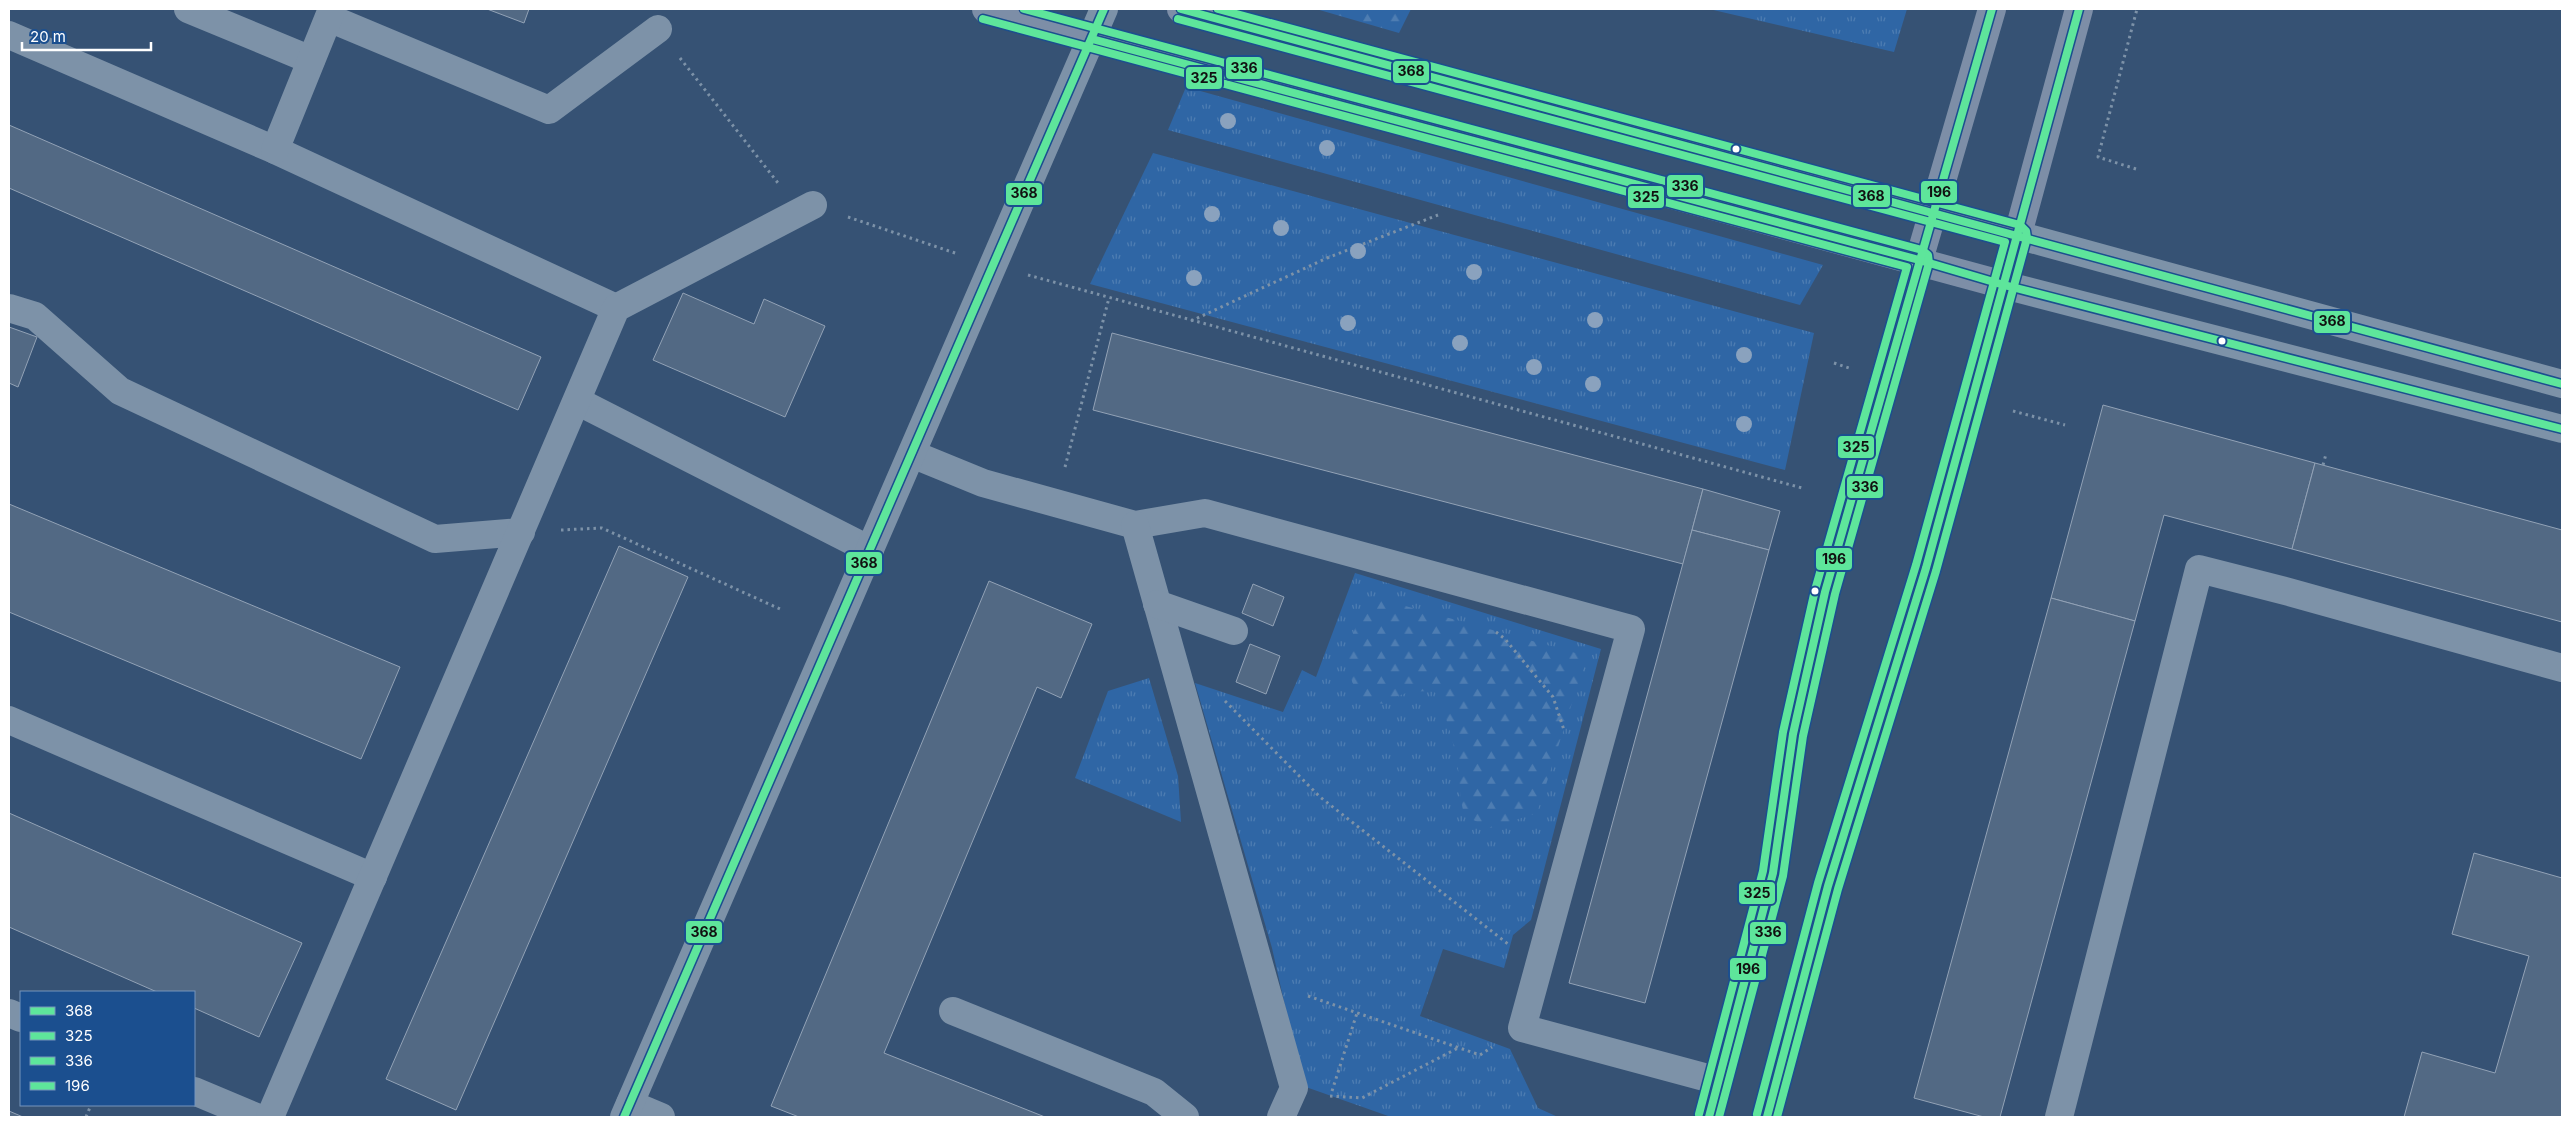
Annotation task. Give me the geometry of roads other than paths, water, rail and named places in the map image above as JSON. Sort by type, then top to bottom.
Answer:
[{"type":"main road","points":[[986,9],[1919,260],[2004,285]]},
{"type":"main road","points":[[1182,9],[2017,235]]},
{"type":"main road","points":[[1709,1117],[1773,873],[1793,734],[1825,592],[1932,213],[1992,9]]},
{"type":"main road","points":[[1766,1117],[1828,886],[1926,568],[2078,9]]},
{"type":"street","points":[[188,9],[311,60]]},
{"type":"street","points":[[661,1117],[627,1111],[1104,9]]},
{"type":"street","points":[[274,150],[330,13],[549,110],[658,29]]},
{"type":"street","points":[[9,35],[274,150],[616,308]]},
{"type":"street","points":[[270,1117],[616,308],[813,205]]},
{"type":"street","points":[[2017,235],[2562,384]]},
{"type":"street","points":[[2004,285],[2562,429]]},
{"type":"street","points":[[9,308],[35,316],[120,391],[436,539],[521,532]]},
{"type":"street","points":[[577,401],[870,550]]},
{"type":"street","points":[[912,454],[982,483],[1135,525],[1205,513],[1631,629],[1522,1028],[1719,1081]]},
{"type":"street","points":[[1135,525],[1294,1088],[1284,1110]]},
{"type":"street","points":[[2060,1117],[2199,569],[2562,668]]},
{"type":"street","points":[[1157,604],[1234,631]]},
{"type":"street","points":[[9,720],[373,877]]},
{"type":"street","points":[[953,1011],[1154,1092],[1185,1117]]},
{"type":"street","points":[[195,1091],[256,1117]]}]
